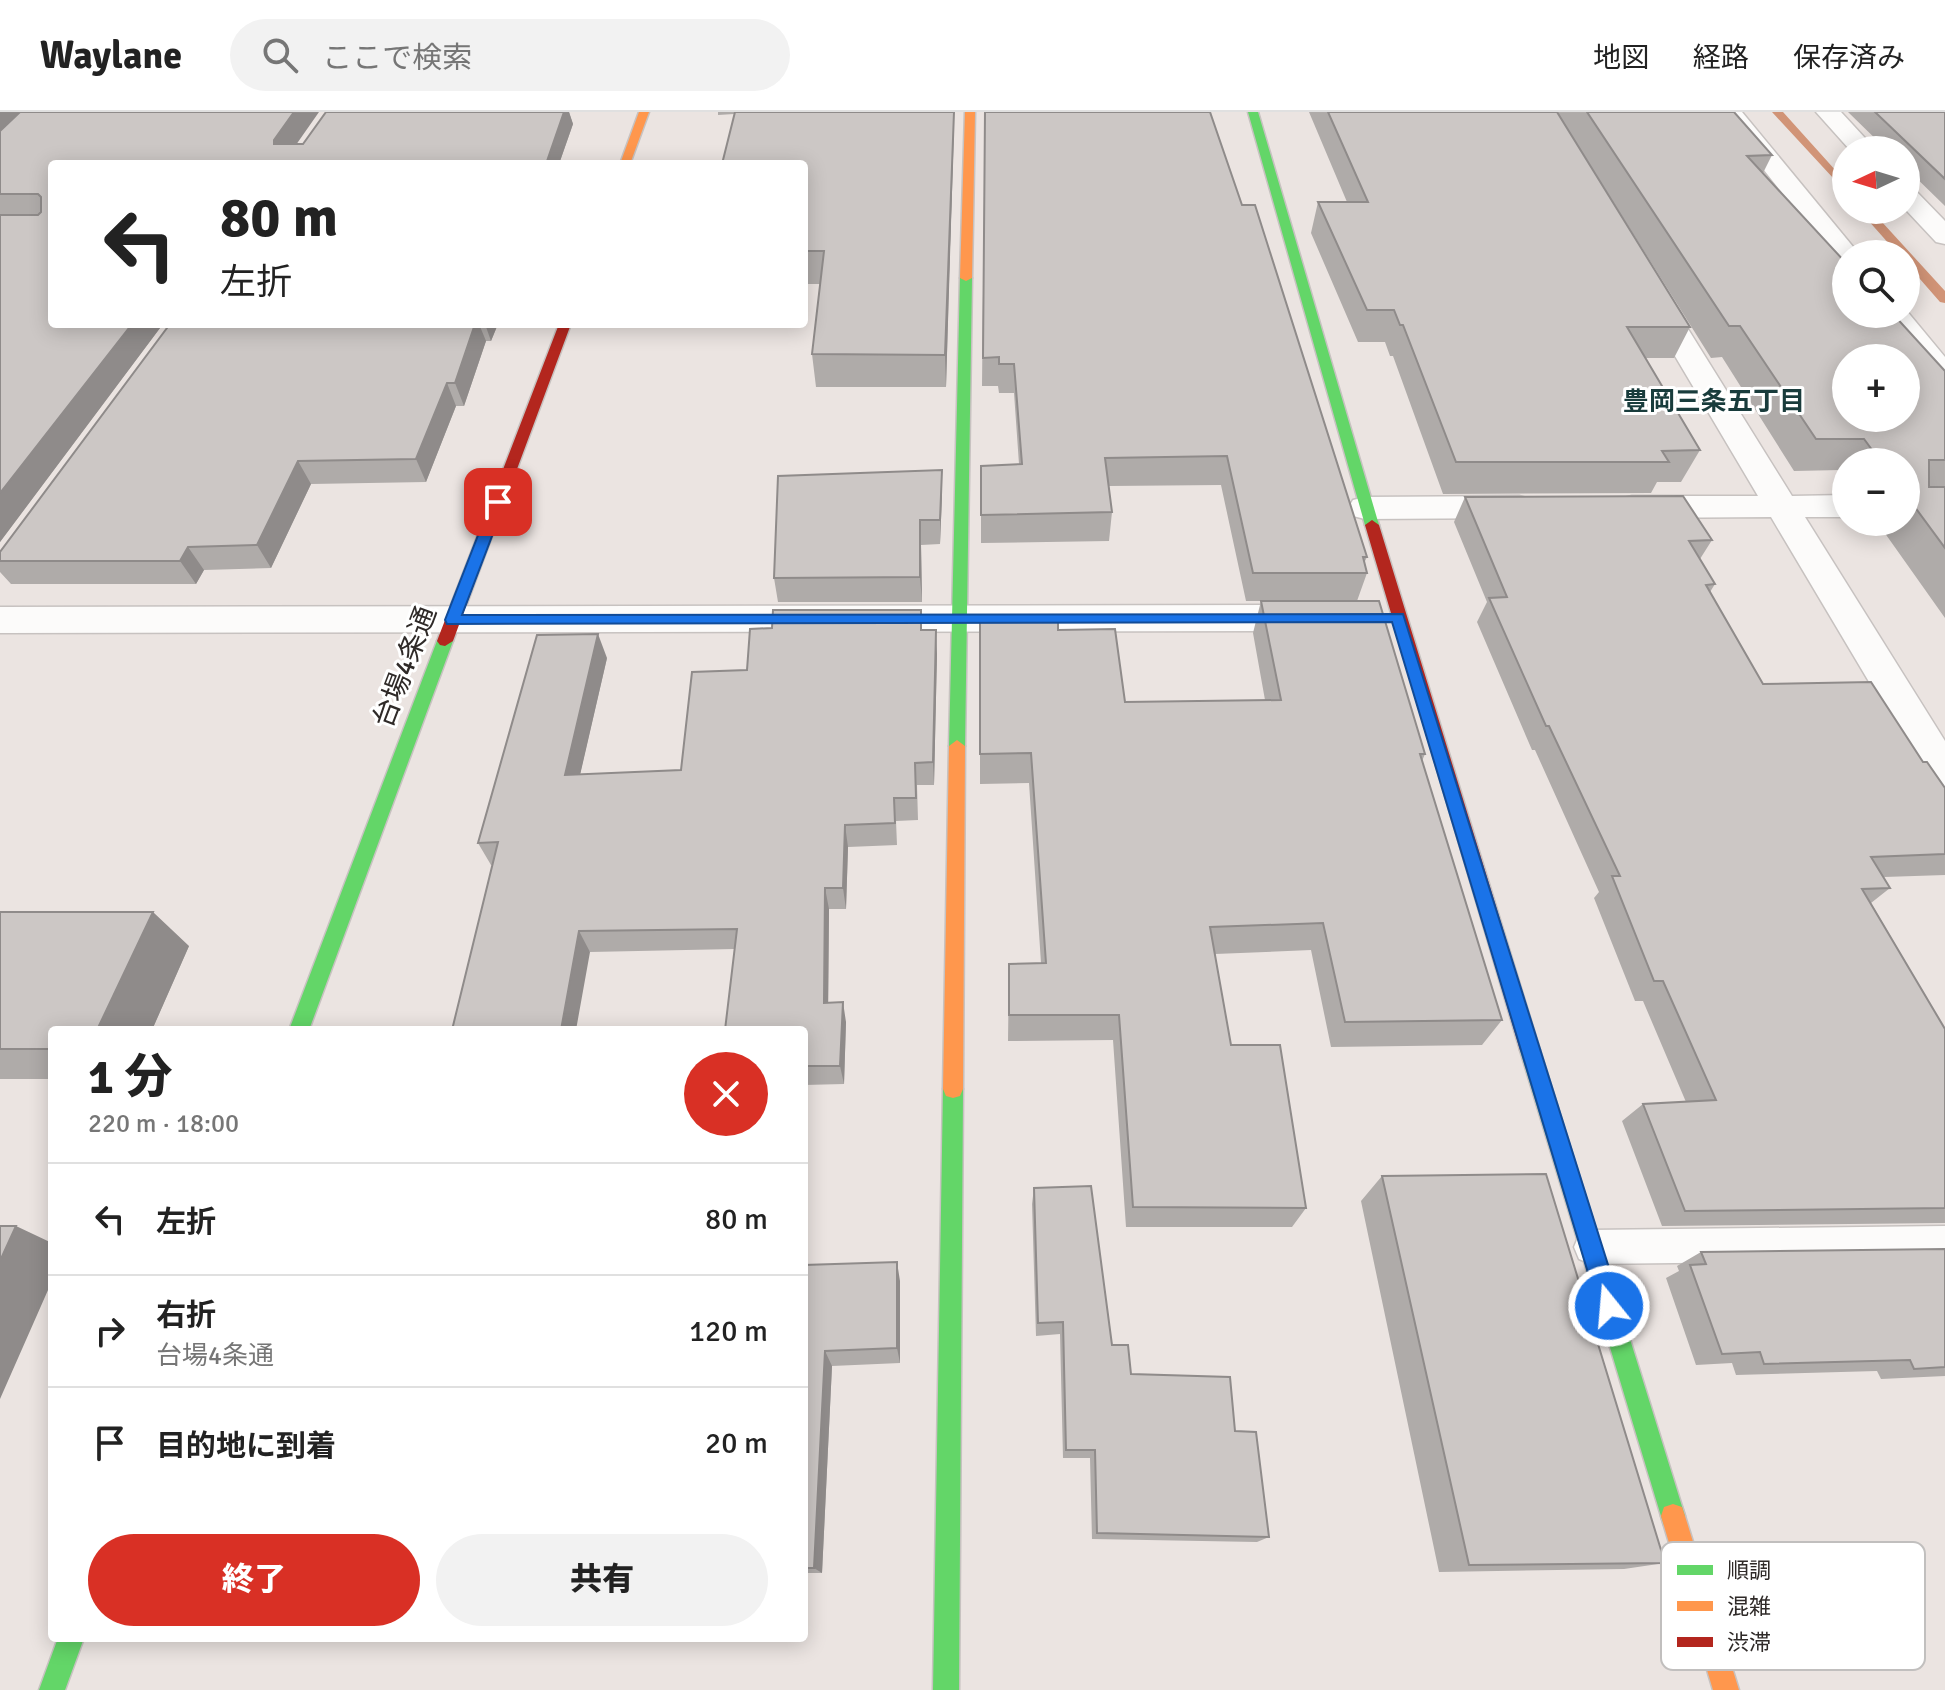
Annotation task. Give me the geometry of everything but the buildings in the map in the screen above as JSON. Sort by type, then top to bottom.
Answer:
[{"type":"street","points":[[626,160],[644,112]]},
{"type":"street","points":[[946,1690],[959,619],[970,112]]},
{"type":"street","points":[[1253,112],[1365,508],[1372,617],[1591,1247],[1681,1542]]},
{"type":"street","points":[[1730,112],[1834,240]]},
{"type":"street","points":[[1828,112],[1851,136]]},
{"type":"street","points":[[1920,210],[1945,236]]},
{"type":"street","points":[[1633,262],[1945,775]]},
{"type":"street","name":"台場4条通","points":[[301,1026],[563,328]]},
{"type":"street","points":[[1905,328],[1945,377]]},
{"type":"street","points":[[1604,507],[1832,506]]},
{"type":"street","points":[[1365,508],[1557,507]]},
{"type":"street","points":[[0,620],[1372,617]]},
{"type":"street","points":[[52,1690],[70,1642]]},
{"type":"street","points":[[1720,1670],[1726,1690]]},
{"type":"lane","points":[[1591,1247],[1945,1243]]},
{"type":"waterway","points":[[1777,112],[1832,173]]},
{"type":"waterway","points":[[1878,224],[1892,240]]},
{"type":"waterway","points":[[1920,271],[1945,299]]},
{"type":"traffic: fast","points":[[1253,112],[1372,525]]},
{"type":"traffic: fast","points":[[957,746],[966,278]]},
{"type":"traffic: fast","points":[[301,1026],[445,641]]},
{"type":"traffic: fast","points":[[1530,1050],[1673,1516]]},
{"type":"traffic: fast","points":[[946,1690],[953,1089]]},
{"type":"traffic: fast","points":[[52,1690],[70,1642]]},
{"type":"traffic: slow","points":[[626,160],[644,112]]},
{"type":"traffic: slow","points":[[966,278],[970,112]]},
{"type":"traffic: slow","points":[[953,1089],[957,746]]},
{"type":"traffic: slow","points":[[1673,1516],[1681,1542]]},
{"type":"traffic: slow","points":[[1720,1670],[1726,1690]]},
{"type":"traffic: jam","points":[[445,641],[563,328]]},
{"type":"traffic: jam","points":[[1372,525],[1530,1050]]},
{"type":"district","name":"豊岡三条五丁目","points":[[1714,402]]},
{"type":"route","points":[[498,502],[453,620],[1398,617],[1609,1306]]}]
